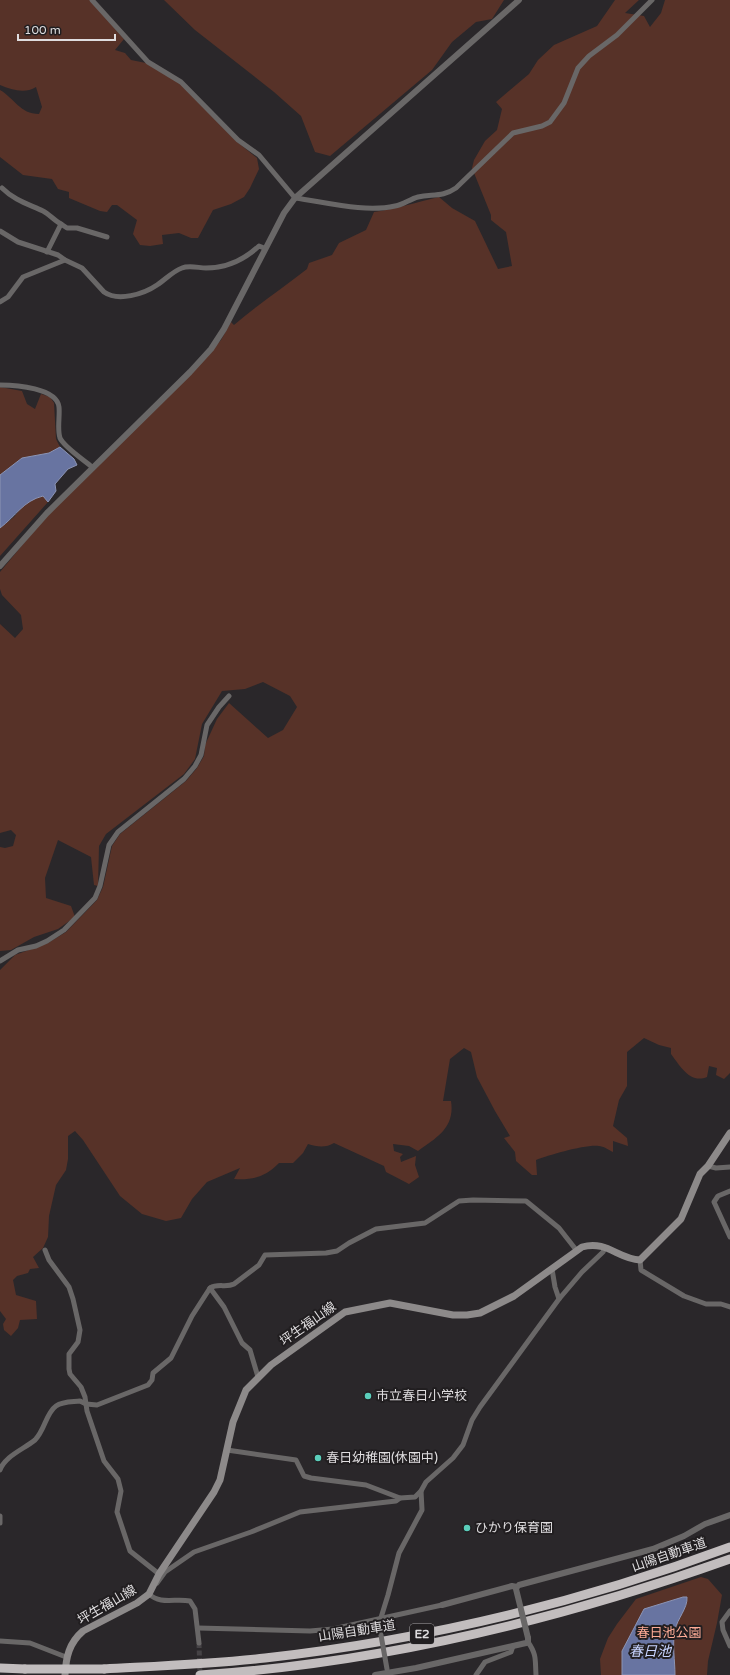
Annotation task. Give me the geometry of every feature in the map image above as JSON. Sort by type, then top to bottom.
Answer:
[{"type":"highway","name":"山陽自動車道","points":[[0,1668],[104,1669],[196,1664],[264,1658],[374,1643],[529,1610],[581,1596],[681,1565],[730,1547]]},
{"type":"highway","name":"山陽自動車道","points":[[200,1675],[325,1662],[443,1642],[538,1619],[631,1593],[730,1559]]},
{"type":"main road","points":[[640,1260],[681,1219],[700,1174],[708,1166],[730,1133]]},
{"type":"main road","name":"坪生福山線","points":[[65,1675],[66,1656],[76,1638],[83,1631],[137,1603],[149,1594],[159,1574],[214,1492],[220,1480],[233,1422],[246,1390],[271,1365],[345,1312],[390,1304],[453,1315],[480,1313],[514,1296],[577,1250],[588,1246],[605,1246],[629,1258],[640,1260]]},
{"type":"street","points":[[92,0],[148,62],[181,82],[238,140],[259,155],[295,198],[361,208],[387,208],[397,206],[420,197],[448,194],[513,133],[542,126],[550,122],[564,103],[578,68],[589,56],[617,35],[652,0]]},
{"type":"street","points":[[0,566],[46,513],[190,372],[211,349],[224,329],[264,248],[284,213],[295,198],[519,0]]},
{"type":"street","points":[[2,188],[10,196],[45,212],[67,228],[77,228],[107,237]]},
{"type":"street","points":[[48,252],[61,224]]},
{"type":"street","points":[[0,231],[24,244],[58,255],[82,268],[104,292],[108,295],[116,297],[142,293],[156,286],[186,266],[205,268],[227,266],[241,260],[259,246],[264,248]]},
{"type":"street","points":[[0,302],[8,297],[24,277],[65,260]]},
{"type":"street","points":[[0,385],[13,385],[33,389],[56,398],[59,406],[60,438],[64,444],[92,467]]},
{"type":"street","points":[[0,961],[18,950],[36,946],[47,941],[64,930],[94,898],[100,886],[110,845],[118,832],[184,779],[195,766],[201,755],[207,725],[219,707],[229,696]]},
{"type":"street","points":[[708,1166],[716,1168],[730,1167]]},
{"type":"street","points":[[730,1191],[718,1196],[714,1202],[730,1237]]},
{"type":"street","points":[[0,1470],[2,1465],[13,1455],[35,1440],[55,1407],[60,1403],[80,1401],[86,1404],[97,1405],[148,1385],[152,1380],[154,1373],[171,1358],[192,1316],[210,1288],[214,1285],[230,1286],[234,1284],[259,1264],[265,1255],[326,1253],[336,1251],[349,1242],[376,1229],[425,1223],[459,1201],[480,1200],[526,1201],[559,1228],[577,1250]]},
{"type":"street","points":[[227,1450],[296,1460],[304,1476],[366,1485],[400,1498],[415,1497],[421,1491],[426,1482],[453,1458],[463,1445],[472,1420],[559,1299],[582,1272],[603,1252],[605,1246]]},
{"type":"street","points":[[45,1250],[49,1260],[69,1287],[73,1299],[80,1330],[78,1342],[69,1354],[70,1374],[81,1387],[85,1396],[86,1411],[104,1461],[118,1479],[120,1484],[117,1512],[130,1550],[159,1574]]},
{"type":"street","points":[[640,1260],[641,1270],[684,1296],[706,1304],[721,1304],[730,1307]]},
{"type":"street","points":[[552,1269],[559,1299]]},
{"type":"street","points":[[210,1288],[224,1307],[242,1343],[250,1350],[258,1377]]},
{"type":"street","points":[[387,1671],[379,1622],[399,1553],[422,1510],[421,1491]]},
{"type":"street","points":[[154,1584],[157,1583],[165,1572],[194,1552],[251,1532],[300,1512],[376,1504],[396,1501],[400,1498]]},
{"type":"street","points":[[516,1588],[519,1584],[653,1548],[684,1536],[705,1524],[730,1515]]},
{"type":"street","points":[[0,1516],[0,1523]]},
{"type":"street","points":[[198,1628],[310,1631],[333,1629],[379,1622],[512,1586],[516,1588]]},
{"type":"street","points":[[516,1588],[528,1640],[534,1650],[536,1658],[536,1675]]},
{"type":"street","points":[[149,1594],[160,1601],[190,1601],[195,1609],[199,1643]]},
{"type":"street","points":[[729,1643],[723,1630],[722,1622],[730,1611]]},
{"type":"street","points":[[375,1675],[387,1671],[513,1646],[528,1640]]},
{"type":"street","points":[[0,1641],[30,1643],[66,1656]]},
{"type":"street","points":[[476,1675],[485,1662],[511,1652],[513,1646]]},
{"type":"green space","points":[[0,0],[90,0],[124,39],[115,50],[125,53],[131,60],[146,63],[181,84],[236,141],[257,158],[259,169],[244,197],[231,204],[213,210],[198,238],[191,238],[179,233],[162,235],[163,244],[150,246],[140,245],[133,234],[137,220],[117,205],[112,205],[107,212],[100,211],[69,198],[69,192],[58,189],[52,179],[23,175],[0,157],[0,90],[22,109],[39,114],[42,107],[36,87],[23,91],[14,90],[0,85]]},
{"type":"green space","points":[[164,0],[504,0],[492,19],[476,22],[452,42],[432,70],[330,156],[315,152],[301,116],[274,92],[195,30]]},
{"type":"green space","points":[[615,0],[639,0],[625,13],[644,16],[650,27],[661,13],[665,0],[730,0],[730,1073],[724,1079],[716,1075],[717,1068],[709,1066],[707,1077],[701,1079],[695,1078],[686,1073],[682,1068],[671,1054],[671,1048],[659,1045],[644,1038],[627,1052],[627,1086],[619,1100],[613,1126],[627,1138],[628,1146],[613,1141],[613,1152],[599,1146],[593,1146],[577,1148],[550,1155],[536,1160],[537,1175],[532,1175],[516,1161],[515,1152],[504,1138],[510,1136],[477,1077],[471,1052],[464,1048],[450,1059],[443,1101],[451,1101],[452,1110],[448,1125],[438,1136],[418,1151],[409,1146],[393,1144],[394,1151],[403,1154],[400,1157],[401,1162],[416,1156],[415,1165],[419,1177],[409,1184],[386,1172],[384,1166],[334,1143],[328,1146],[315,1146],[308,1144],[303,1153],[293,1163],[279,1163],[269,1172],[259,1177],[234,1179],[240,1168],[207,1182],[192,1199],[181,1218],[166,1221],[142,1214],[120,1196],[83,1140],[75,1131],[68,1136],[68,1159],[66,1170],[56,1185],[49,1216],[48,1237],[43,1248],[33,1257],[39,1268],[30,1269],[28,1273],[17,1276],[13,1280],[16,1295],[36,1301],[37,1319],[20,1320],[18,1328],[11,1336],[4,1330],[3,1324],[6,1319],[0,1311],[0,970],[15,955],[48,943],[66,932],[97,900],[103,887],[112,846],[120,834],[186,781],[197,768],[204,756],[205,745],[217,719],[229,703],[268,738],[283,730],[297,707],[290,696],[263,682],[245,689],[222,691],[202,724],[195,759],[184,774],[106,834],[99,846],[98,886],[94,885],[91,857],[58,840],[45,878],[46,898],[71,906],[75,917],[58,929],[34,937],[11,950],[0,951],[0,847],[5,848],[13,846],[16,835],[11,830],[0,833],[0,624],[15,638],[23,629],[21,615],[2,595],[0,589],[0,572],[48,514],[209,353],[221,340],[231,322],[234,325],[307,269],[309,263],[332,255],[339,243],[366,230],[374,212],[439,197],[452,208],[475,221],[498,269],[512,266],[506,232],[491,220],[491,215],[472,168],[474,160],[485,141],[497,130],[502,109],[496,102],[529,74],[538,60],[554,45],[597,26]]},
{"type":"green space","points":[[0,387],[22,391],[27,404],[35,409],[41,394],[50,397],[54,403],[56,439],[60,447],[49,453],[22,458],[0,475]]},
{"type":"green space","points":[[43,496],[48,502],[0,556],[0,528],[14,517],[31,499]]},
{"type":"green space","name":"春日池公園","points":[[701,1577],[708,1579],[722,1595],[708,1661],[707,1675],[601,1675],[600,1659],[608,1638],[636,1599]]},
{"type":"water","points":[[60,447],[74,459],[77,465],[68,469],[55,484],[56,491],[48,502],[43,496],[30,501],[0,528],[0,475],[22,458],[49,453]]},
{"type":"water","name":"春日池","points":[[687,1597],[687,1601],[676,1626],[674,1635],[675,1675],[622,1675],[622,1651],[644,1609]]},
{"type":"tunnel","points":[[199,1643],[200,1675]]},
{"type":"place","name":"市立春日小学校","points":[[368,1396]]},
{"type":"place","name":"春日幼稚園(休園中)","points":[[318,1458]]},
{"type":"place","name":"ひかり保育園","points":[[467,1528]]}]
